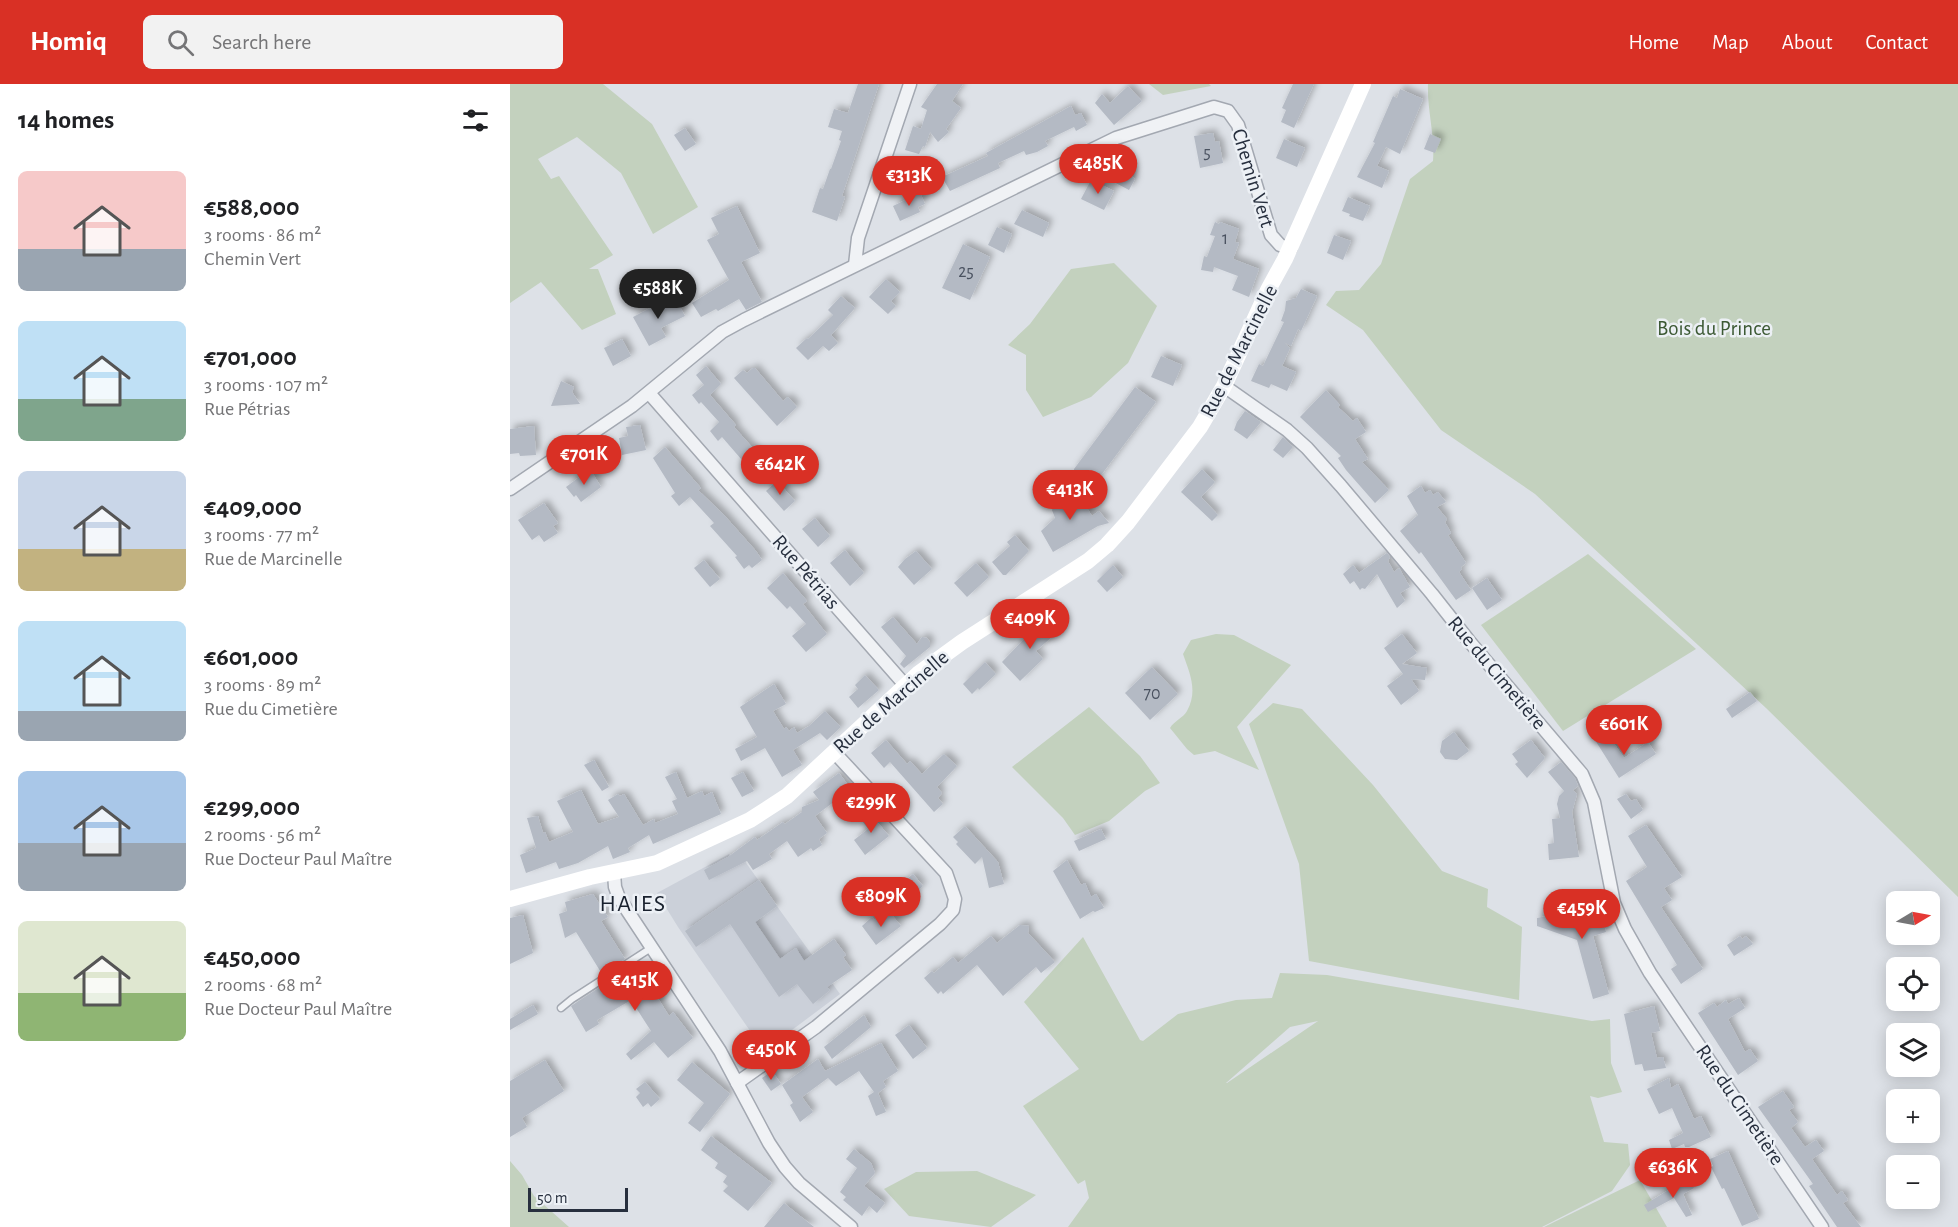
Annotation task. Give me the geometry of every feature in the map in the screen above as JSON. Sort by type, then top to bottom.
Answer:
[{"type":"street","points":[[855,265],[858,238],[910,84]]},
{"type":"street","name":"Rue de Marcinelle","points":[[510,898],[657,863],[756,817],[784,798],[905,685],[955,647],[1075,570],[1107,545],[1172,465],[1205,419],[1224,386],[1268,290],[1290,249],[1363,84]]},
{"type":"street","name":"Chemin Vert","points":[[649,393],[722,332],[1116,138],[1214,106],[1222,108],[1233,116],[1238,125],[1271,235],[1280,245],[1290,249]]},
{"type":"street","name":"Rue du Cimetière","points":[[1224,386],[1287,430],[1307,448],[1582,774],[1593,802],[1614,903],[1624,929],[1650,973],[1822,1227]]},
{"type":"street","points":[[510,489],[649,393]]},
{"type":"street","name":"Rue Pétrias","points":[[649,393],[905,685]]},
{"type":"street","points":[[510,478],[526,477]]},
{"type":"street","points":[[737,1083],[816,1027],[940,924],[953,910],[955,899],[946,873],[834,752]]},
{"type":"street","points":[[614,873],[618,898],[720,1051],[769,1143],[799,1183],[850,1227]]},
{"type":"lane","points":[[561,1008],[651,948]]},
{"type":"shaded area","points":[[729,854],[735,865],[744,860],[840,994],[764,1051],[657,893]]},
{"type":"green space","points":[[510,84],[603,84],[652,124],[698,207],[653,234],[621,173],[577,137],[538,159],[551,179],[559,176],[613,255],[589,269],[598,269],[616,314],[582,330],[541,282],[510,303]]},
{"type":"green space","points":[[1149,84],[1209,84],[1211,86],[1163,95]]},
{"type":"green space","name":"Bois du Prince","points":[[1428,84],[1958,84],[1958,897],[1766,708],[1535,494],[1441,430],[1363,330],[1326,305],[1336,291],[1359,290],[1381,264],[1410,179],[1433,161]]},
{"type":"green space","points":[[1114,263],[1157,306],[1128,363],[1091,397],[1043,417],[1026,390],[1026,355],[1008,345],[1030,324],[1071,269]]},
{"type":"green space","points":[[1588,554],[1696,649],[1563,731],[1481,625]]},
{"type":"green space","points":[[1216,634],[1234,635],[1291,665],[1237,727],[1259,770],[1215,751],[1194,755],[1170,728],[1187,711],[1192,696],[1192,682],[1183,654],[1191,640]]},
{"type":"green space","points":[[1273,703],[1302,709],[1373,785],[1442,871],[1488,889],[1487,907],[1522,927],[1519,1000],[1309,961],[1299,864],[1249,724]]},
{"type":"green space","points":[[1089,707],[1140,756],[1160,783],[1145,791],[1109,821],[1075,835],[1063,818],[1012,767]]},
{"type":"green space","points":[[1083,937],[1140,1040],[1143,1041],[1178,1014],[1236,1000],[1272,998],[1280,973],[1327,975],[1592,1021],[1610,1019],[1611,1063],[1622,1092],[1598,1098],[1590,1096],[1604,1142],[1628,1144],[1630,1165],[1612,1191],[1542,1227],[1068,1227],[1089,1198],[1085,1180],[1078,1184],[1023,1106],[1079,1069],[1024,1002]],"holes":[[[1318,1021],[1227,1083],[1290,1027]]]},
{"type":"green space","points":[[510,1161],[522,1175],[534,1196],[569,1227],[510,1227]]},
{"type":"green space","points":[[977,1171],[1036,1195],[991,1227],[909,1216],[884,1189],[916,1172]]},
{"type":"green space","points":[[1640,1180],[1667,1227],[1544,1227]]},
{"type":"building","points":[[858,84],[879,84],[842,196],[845,197],[837,221],[812,212],[841,141],[839,140],[842,131],[828,127],[834,109],[848,113]]},
{"type":"building","points":[[937,84],[963,84],[952,101],[961,108],[946,129],[949,132],[938,142],[930,132],[925,147],[923,146],[919,154],[905,150],[913,126],[921,129],[927,110],[921,107]]},
{"type":"building","points":[[1293,84],[1314,84],[1294,128],[1281,122],[1286,110],[1282,108]]},
{"type":"building","points":[[1128,86],[1142,101],[1114,125],[1095,103],[1102,94],[1110,103]]},
{"type":"building","points":[[1400,89],[1423,99],[1400,154],[1386,147],[1377,166],[1389,171],[1382,188],[1357,177],[1375,143],[1373,142],[1393,96],[1397,98]]},
{"type":"building","points":[[1071,106],[1075,115],[1081,113],[1087,125],[1076,131],[1074,127],[1045,141],[1048,146],[1037,152],[1026,155],[1024,151],[998,163],[1000,168],[950,191],[942,177],[988,156],[986,153]]},
{"type":"building","points":[[685,128],[696,144],[685,151],[674,135]]},
{"type":"building","points":[[1213,133],[1215,142],[1219,141],[1223,163],[1200,168],[1194,136]]},
{"type":"building","points":[[1430,134],[1441,139],[1435,153],[1424,149]]},
{"type":"building","points":[[1284,139],[1305,148],[1297,167],[1276,158]]},
{"type":"building","points":[[1119,164],[1134,172],[1131,176],[1135,179],[1129,190],[1110,180]]},
{"type":"building","points":[[1091,180],[1114,191],[1104,210],[1081,199]]},
{"type":"building","points":[[920,193],[925,204],[918,207],[920,212],[900,221],[893,206]]},
{"type":"building","points":[[1348,197],[1370,206],[1363,221],[1342,211]]},
{"type":"building","points":[[737,206],[760,253],[741,262],[762,302],[746,310],[739,299],[718,311],[716,309],[701,317],[692,303],[729,280],[707,240],[719,234],[711,218]]},
{"type":"building","points":[[1022,210],[1049,223],[1043,237],[1014,224]]},
{"type":"building","points":[[1215,222],[1239,229],[1235,242],[1239,243],[1233,259],[1259,269],[1249,297],[1232,290],[1238,276],[1214,267],[1213,272],[1201,270],[1204,256],[1207,257],[1215,236],[1210,235]]},
{"type":"building","points":[[997,227],[1012,234],[1004,253],[988,245]]},
{"type":"building","points":[[1334,235],[1351,241],[1343,260],[1327,253]]},
{"type":"building","points":[[963,244],[990,257],[970,300],[942,288]]},
{"type":"building","points":[[886,279],[900,292],[891,301],[896,306],[888,314],[869,297]]},
{"type":"building","points":[[1301,289],[1317,296],[1301,331],[1298,329],[1291,346],[1284,342],[1290,348],[1282,366],[1296,372],[1287,391],[1271,384],[1269,388],[1251,381],[1259,364],[1263,366],[1284,322],[1281,321],[1286,301],[1296,298]]},
{"type":"building","points":[[674,296],[685,316],[661,328],[666,337],[649,346],[633,317]]},
{"type":"building","points":[[841,296],[855,308],[831,335],[838,343],[829,351],[823,346],[808,360],[796,348],[833,315],[828,310]]},
{"type":"building","points":[[622,339],[631,356],[613,366],[604,348]]},
{"type":"building","points":[[1161,356],[1182,365],[1173,386],[1151,377]]},
{"type":"building","points":[[706,366],[721,384],[710,395],[760,456],[748,467],[722,437],[718,441],[710,431],[719,422],[692,395],[704,385],[696,375]]},
{"type":"building","points":[[753,368],[783,401],[788,397],[797,407],[777,426],[734,378],[743,370],[747,373]]},
{"type":"building","points":[[561,381],[574,387],[572,392],[580,404],[551,406]]},
{"type":"building","points":[[1135,387],[1156,402],[1093,486],[1074,473],[1074,469]]},
{"type":"building","points":[[1326,390],[1340,405],[1338,407],[1353,421],[1357,418],[1366,432],[1355,439],[1368,459],[1362,462],[1389,490],[1375,503],[1346,470],[1338,458],[1341,456],[1300,417]]},
{"type":"building","points":[[1245,411],[1261,422],[1247,439],[1234,430]]},
{"type":"building","points":[[640,425],[646,450],[622,455],[619,438],[628,436],[626,427]]},
{"type":"building","points":[[534,426],[536,455],[510,454],[510,429]]},
{"type":"building","points":[[1283,437],[1293,447],[1283,458],[1273,450]]},
{"type":"building","points":[[665,447],[701,488],[698,490],[756,551],[762,560],[752,568],[749,565],[744,569],[735,557],[737,556],[710,526],[714,523],[690,497],[679,506],[671,496],[675,493],[653,458]]},
{"type":"building","points":[[590,469],[601,487],[581,502],[566,487]]},
{"type":"building","points":[[1202,469],[1215,482],[1201,497],[1218,515],[1212,521],[1181,492]]},
{"type":"building","points":[[777,481],[795,501],[784,511],[766,491]]},
{"type":"building","points":[[1421,486],[1425,493],[1430,490],[1433,495],[1438,492],[1446,502],[1437,507],[1447,519],[1445,522],[1451,533],[1448,535],[1466,563],[1459,572],[1471,590],[1456,600],[1421,552],[1419,554],[1400,531],[1418,515],[1407,496]]},
{"type":"building","points":[[1074,488],[1092,516],[1099,511],[1109,523],[1098,526],[1053,552],[1041,531],[1055,518],[1052,510],[1058,498]]},
{"type":"building","points":[[544,503],[558,523],[553,526],[558,533],[544,542],[539,535],[532,540],[518,520]]},
{"type":"building","points":[[815,518],[830,536],[818,547],[802,529]]},
{"type":"building","points":[[1015,535],[1029,551],[1006,575],[1003,575],[992,562],[1010,546],[1007,542]]},
{"type":"building","points":[[845,550],[864,573],[850,586],[830,563]]},
{"type":"building","points":[[916,551],[932,569],[914,585],[898,567]]},
{"type":"building","points":[[1387,553],[1390,557],[1388,561],[1394,572],[1399,568],[1410,587],[1400,593],[1405,601],[1397,608],[1377,574],[1365,589],[1360,590],[1354,581],[1350,584],[1343,574],[1353,565],[1359,573]]},
{"type":"building","points":[[704,560],[720,579],[710,587],[694,568]]},
{"type":"building","points":[[976,563],[989,577],[967,597],[954,583]]},
{"type":"building","points":[[1113,565],[1123,577],[1107,592],[1097,581]]},
{"type":"building","points":[[783,573],[807,601],[803,604],[827,634],[806,652],[792,636],[806,624],[790,606],[787,609],[767,588]]},
{"type":"building","points":[[1487,578],[1502,600],[1487,610],[1472,588]]},
{"type":"building","points":[[893,617],[917,644],[922,637],[927,638],[930,642],[930,647],[904,668],[900,664],[906,656],[881,627]]},
{"type":"building","points":[[1052,617],[1062,628],[1036,651],[1043,659],[1020,681],[1002,662],[1024,639],[1026,641]]},
{"type":"building","points":[[1402,634],[1417,653],[1402,664],[1427,668],[1425,680],[1411,679],[1419,691],[1401,705],[1387,686],[1403,674],[1384,648]]},
{"type":"building","points":[[985,662],[996,674],[972,694],[963,684]]},
{"type":"building","points":[[1152,667],[1178,694],[1150,720],[1125,693]]},
{"type":"building","points":[[865,675],[879,690],[858,708],[849,697],[858,689],[855,685]]},
{"type":"building","points":[[774,684],[786,704],[773,711],[784,729],[786,727],[789,731],[794,727],[797,733],[809,726],[825,711],[841,727],[827,740],[820,733],[793,750],[802,765],[782,777],[765,748],[741,761],[735,749],[757,737],[740,707]]},
{"type":"building","points":[[1750,692],[1757,701],[1732,718],[1726,709]]},
{"type":"building","points":[[1454,732],[1469,751],[1457,760],[1445,759],[1440,752],[1442,741]]},
{"type":"building","points":[[1606,732],[1624,758],[1648,742],[1656,754],[1619,778],[1595,740]]},
{"type":"building","points":[[886,740],[907,764],[910,761],[922,774],[944,754],[957,766],[937,787],[942,793],[938,798],[943,804],[934,812],[890,762],[884,768],[871,753]]},
{"type":"building","points":[[1531,740],[1545,758],[1527,778],[1515,764],[1518,762],[1512,754]]},
{"type":"building","points":[[594,760],[609,787],[602,791],[584,765]]},
{"type":"building","points":[[1561,762],[1575,778],[1578,786],[1573,790],[1577,794],[1572,812],[1579,857],[1549,860],[1548,844],[1554,843],[1552,819],[1560,818],[1557,804],[1559,796],[1564,791],[1548,772]]},
{"type":"building","points":[[676,772],[687,798],[702,791],[704,796],[712,792],[721,814],[653,844],[649,835],[628,848],[630,852],[613,859],[608,846],[578,863],[559,869],[556,862],[526,873],[520,855],[536,848],[527,818],[538,816],[543,833],[545,832],[549,842],[573,832],[557,801],[581,790],[598,824],[619,817],[608,800],[618,794],[620,796],[624,794],[643,825],[654,819],[655,823],[678,814],[672,801],[677,799],[665,777]]},
{"type":"building","points":[[743,772],[754,791],[742,797],[731,778]]},
{"type":"building","points":[[839,773],[851,789],[815,816],[827,833],[819,839],[822,845],[813,851],[811,848],[798,857],[787,841],[769,854],[772,859],[753,870],[747,861],[709,880],[704,870],[728,857],[755,837],[757,840],[783,822],[785,824],[802,812],[802,807],[819,800],[813,792]]},
{"type":"building","points":[[1626,794],[1631,801],[1636,799],[1643,810],[1631,819],[1617,799]]},
{"type":"building","points":[[868,811],[889,836],[865,855],[854,840],[868,829],[860,818]]},
{"type":"building","points":[[1646,825],[1682,877],[1664,888],[1672,900],[1661,907],[1703,969],[1681,984],[1671,969],[1677,965],[1626,881],[1647,867],[1628,836]]},
{"type":"building","points":[[965,826],[998,862],[1004,884],[989,888],[982,857],[975,864],[956,844],[958,842],[953,837]]},
{"type":"building","points":[[1101,829],[1106,839],[1079,851],[1074,841]]},
{"type":"building","points":[[1067,860],[1081,885],[1085,883],[1091,897],[1096,894],[1104,908],[1093,911],[1080,919],[1053,871]]},
{"type":"building","points":[[913,874],[923,886],[911,897],[900,885]]},
{"type":"building","points":[[759,880],[777,906],[755,922],[780,959],[796,948],[804,961],[834,939],[846,955],[843,957],[852,970],[827,987],[830,990],[813,1004],[797,984],[779,997],[730,924],[696,947],[685,931]]},
{"type":"building","points":[[593,894],[608,917],[601,921],[625,959],[602,974],[576,932],[565,938],[559,914],[567,911],[565,902]]},
{"type":"building","points":[[1597,901],[1606,932],[1593,936],[1609,994],[1593,999],[1577,940],[1537,926],[1537,918],[1567,912]]},
{"type":"building","points":[[881,914],[885,919],[891,914],[901,926],[876,945],[862,926],[872,917],[874,920]]},
{"type":"building","points":[[523,915],[533,953],[510,964],[510,918]]},
{"type":"building","points":[[1020,925],[1029,926],[1028,933],[1055,962],[1041,973],[1036,967],[1003,996],[977,965],[943,994],[941,991],[938,994],[924,978],[932,971],[934,973],[953,957],[958,963],[991,936],[997,943]]},
{"type":"building","points":[[1740,936],[1742,939],[1746,936],[1753,944],[1734,956],[1727,945]]},
{"type":"building","points":[[631,967],[635,975],[641,971],[669,1016],[673,1012],[693,1038],[668,1058],[654,1042],[631,1060],[626,1054],[651,1031],[631,1000],[597,1020],[599,1024],[586,1032],[571,1006]]},
{"type":"building","points":[[1739,998],[1745,1008],[1728,1019],[1745,1052],[1750,1049],[1758,1061],[1738,1075],[1698,1013],[1714,1003],[1717,1007],[1726,1000],[1728,1004]]},
{"type":"building","points":[[533,1005],[538,1014],[510,1030],[510,1019]]},
{"type":"building","points":[[1654,1006],[1660,1031],[1651,1033],[1657,1058],[1663,1057],[1666,1068],[1644,1071],[1642,1064],[1635,1065],[1624,1014]]},
{"type":"building","points":[[864,1015],[871,1027],[832,1059],[824,1047]]},
{"type":"building","points":[[909,1025],[927,1048],[913,1059],[895,1035]]},
{"type":"building","points":[[881,1043],[898,1071],[883,1081],[886,1087],[878,1093],[886,1112],[876,1116],[868,1096],[874,1092],[859,1071],[836,1086],[828,1078],[802,1097],[813,1112],[800,1122],[790,1105],[793,1103],[782,1085],[818,1059],[825,1071]]},
{"type":"building","points":[[545,1060],[564,1091],[522,1118],[527,1127],[510,1137],[510,1081]]},
{"type":"building","points":[[692,1062],[730,1094],[700,1132],[688,1123],[704,1103],[677,1080]]},
{"type":"building","points":[[772,1071],[781,1084],[771,1091],[762,1078]]},
{"type":"building","points":[[1669,1078],[1671,1088],[1678,1084],[1694,1119],[1701,1116],[1711,1137],[1689,1147],[1685,1147],[1684,1144],[1672,1149],[1669,1140],[1683,1133],[1672,1108],[1659,1114],[1647,1089]]},
{"type":"building","points":[[645,1082],[660,1099],[651,1107],[648,1103],[643,1107],[636,1097],[640,1093],[636,1089]]},
{"type":"building","points":[[1783,1091],[1794,1107],[1789,1110],[1798,1122],[1791,1128],[1805,1147],[1816,1140],[1824,1151],[1812,1159],[1837,1195],[1842,1191],[1848,1200],[1843,1203],[1861,1227],[1837,1227],[1809,1186],[1813,1184],[1758,1107]]},
{"type":"building","points":[[711,1136],[772,1183],[748,1211],[723,1191],[728,1186],[723,1182],[727,1176],[715,1168],[718,1163],[701,1150]]},
{"type":"building","points":[[854,1149],[871,1163],[875,1173],[864,1186],[885,1203],[877,1213],[869,1206],[862,1216],[843,1200],[846,1197],[840,1192],[857,1168],[846,1159]]},
{"type":"building","points":[[1728,1151],[1759,1219],[1742,1226],[1711,1167],[1713,1166],[1710,1159]]},
{"type":"building","points":[[1691,1182],[1694,1188],[1683,1194],[1692,1215],[1686,1217],[1674,1198],[1648,1212],[1644,1205],[1667,1191]]},
{"type":"building","points":[[784,1203],[790,1208],[814,1227],[764,1227]]},
{"type":"district","name":"HAIES","points":[[633,904]]}]
